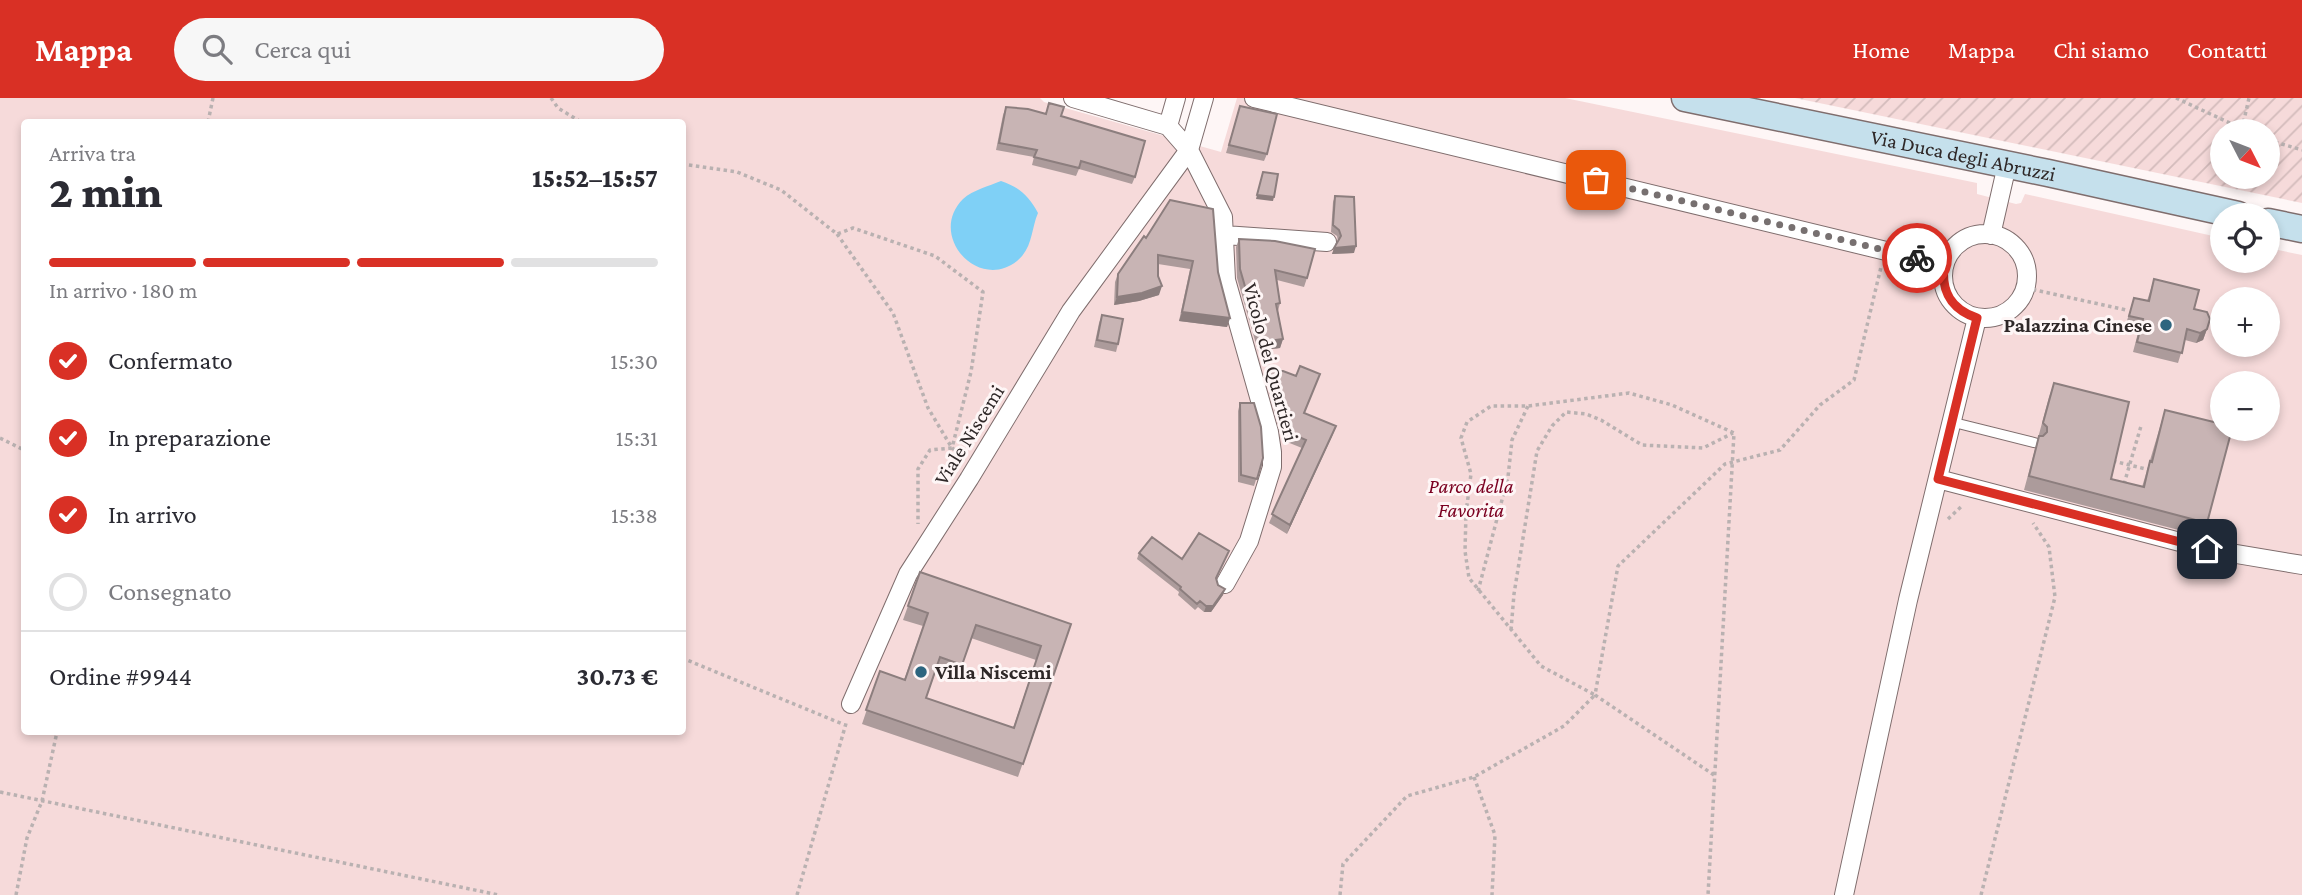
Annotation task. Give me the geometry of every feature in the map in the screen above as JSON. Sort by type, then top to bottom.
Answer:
[{"type":"street","points":[[1073,98],[1168,126],[1176,98]]},
{"type":"street","points":[[1189,150],[1204,98]]},
{"type":"street","points":[[1254,98],[1944,265]]},
{"type":"street","name":"Via Duca degli Abruzzi","points":[[1685,98],[2210,209]]},
{"type":"street","name":"Vicolo dei Quartieri","points":[[1168,126],[1189,150],[1223,217],[1226,280],[1269,432],[1272,452],[1272,467],[1249,541],[1225,584]]},
{"type":"street","name":"Viale Niscemi","points":[[851,704],[913,568],[1072,311],[1189,150]]},
{"type":"street","points":[[1991,235],[2007,165]]},
{"type":"street","points":[[2280,224],[2302,229]]},
{"type":"street","points":[[1979,234],[1991,235],[2003,238],[2021,254],[2026,264],[2026,288],[2012,309],[1990,318],[1977,318],[1964,313],[1953,304],[1945,292],[1942,279],[1944,265],[1957,244],[1979,234]]},
{"type":"street","points":[[1224,235],[1327,242]]},
{"type":"street","points":[[1844,895],[1908,600],[1977,318]]},
{"type":"street","points":[[1938,479],[2207,549],[2302,565]]},
{"type":"lane","points":[[1952,422],[2036,443]]},
{"type":"path","points":[[209,119],[214,98]]},
{"type":"path","points":[[551,98],[558,108],[576,119]]},
{"type":"path","points":[[2176,98],[2221,119]]},
{"type":"path","points":[[2246,119],[2249,98]]},
{"type":"path","points":[[2280,144],[2302,150]]},
{"type":"path","points":[[686,165],[737,172],[781,190],[837,234],[893,313],[928,408],[952,448],[976,467]]},
{"type":"path","points":[[837,234],[853,228],[934,256],[983,292],[971,373],[952,448]]},
{"type":"path","points":[[1340,895],[1343,864],[1407,796],[1474,777],[1564,726],[1595,695],[1618,566],[1725,464],[1780,450],[1820,405],[1854,380],[1885,250]]},
{"type":"path","points":[[2026,288],[2126,310]]},
{"type":"path","points":[[1714,775],[1595,695],[1541,666],[1478,591],[1469,578],[1465,551],[1471,474],[1461,438],[1467,422],[1491,406],[1528,406],[1629,393],[1672,405],[1734,433]]},
{"type":"path","points":[[1478,591],[1508,477],[1512,440],[1528,406]]},
{"type":"path","points":[[1511,632],[1514,594],[1537,451],[1552,426],[1566,412],[1586,414],[1601,420],[1642,445],[1703,448],[1734,433]]},
{"type":"path","points":[[2124,486],[2141,426]]},
{"type":"path","points":[[1707,895],[1734,433]]},
{"type":"path","points":[[0,438],[21,448]]},
{"type":"path","points":[[913,568],[918,546],[918,469],[930,450],[952,448]]},
{"type":"path","points":[[2103,459],[2152,471]]},
{"type":"path","points":[[1947,521],[1965,503]]},
{"type":"path","points":[[1981,895],[2055,597],[2049,547],[2032,522]]},
{"type":"path","points":[[686,660],[845,725]]},
{"type":"path","points":[[797,895],[851,704]]},
{"type":"path","points":[[16,895],[27,838],[42,801],[56,735]]},
{"type":"path","points":[[1474,777],[1495,835],[1492,895]]},
{"type":"path","points":[[0,792],[499,895]]},
{"type":"green space","name":"Parco della Favorita","points":[[0,98],[1040,98],[1044,102],[1221,152],[1237,98],[1565,98],[1977,183],[1977,194],[2016,204],[2021,203],[2025,194],[2210,235],[2210,273],[2280,273],[2280,250],[2302,255],[2302,895],[0,895]]},
{"type":"green space","points":[[1795,98],[2302,98],[2302,203],[2234,189],[2280,189],[2280,119],[2210,119],[2210,184]]},
{"type":"water","points":[[1001,181],[1023,193],[1038,213],[1029,244],[1022,256],[1002,269],[987,269],[973,264],[962,255],[954,243],[951,228],[953,213],[967,196]]},
{"type":"building","points":[[1049,103],[1064,107],[1061,116],[1145,141],[1135,177],[1081,161],[1079,168],[1034,157],[1037,150],[999,143],[1006,107],[1046,114]]},
{"type":"building","points":[[1240,106],[1277,114],[1267,154],[1229,145]]},
{"type":"building","points":[[1263,172],[1278,174],[1274,197],[1257,195]]},
{"type":"building","points":[[1335,196],[1354,197],[1356,246],[1334,248],[1341,236],[1333,225]]},
{"type":"building","points":[[1170,200],[1213,209],[1218,272],[1230,318],[1182,312],[1193,261],[1158,255],[1158,276],[1162,286],[1117,297],[1118,274],[1144,236],[1146,238]]},
{"type":"building","points":[[1239,239],[1275,241],[1315,249],[1307,278],[1275,270],[1280,303],[1276,304],[1283,339],[1261,342],[1240,269]]},
{"type":"building","name":"Palazzina Cinese","points":[[2154,279],[2199,290],[2194,309],[2207,312],[2210,319],[2207,329],[2200,333],[2187,329],[2182,353],[2137,342],[2143,319],[2129,316],[2134,298],[2149,301]]},
{"type":"building","points":[[1102,315],[1123,319],[1118,344],[1097,340]]},
{"type":"building","points":[[1300,366],[1320,374],[1304,413],[1336,426],[1290,525],[1272,514],[1306,440],[1285,431],[1269,371],[1283,371],[1296,376]]},
{"type":"building","points":[[2054,383],[2129,402],[2111,479],[2144,487],[2165,410],[2210,421],[2210,441],[2229,441],[2207,523],[2029,476],[2039,436],[2047,432],[2043,423]]},
{"type":"building","points":[[1240,403],[1254,403],[1261,427],[1263,458],[1257,479],[1241,475]]},
{"type":"building","points":[[1199,533],[1229,551],[1216,578],[1218,585],[1225,589],[1213,606],[1206,606],[1200,601],[1197,604],[1181,587],[1139,553],[1152,537],[1182,559]]},
{"type":"building","name":"Villa Niscemi","points":[[920,572],[1071,624],[1023,764],[866,710],[880,671],[905,680],[928,613],[908,606]],"holes":[[[976,625],[1041,646],[1014,728],[926,698],[940,657],[962,665]]]},
{"type":"way so far","points":[[1596,180],[1917,258]]},
{"type":"place","name":"Palazzina Cinese","points":[[2166,325]]},
{"type":"place","name":"Villa Niscemi","points":[[921,672]]},
{"type":"route","points":[[1917,258],[1944,265],[1942,279],[1945,292],[1953,304],[1964,313],[1977,318],[1938,479],[2207,549]]}]
